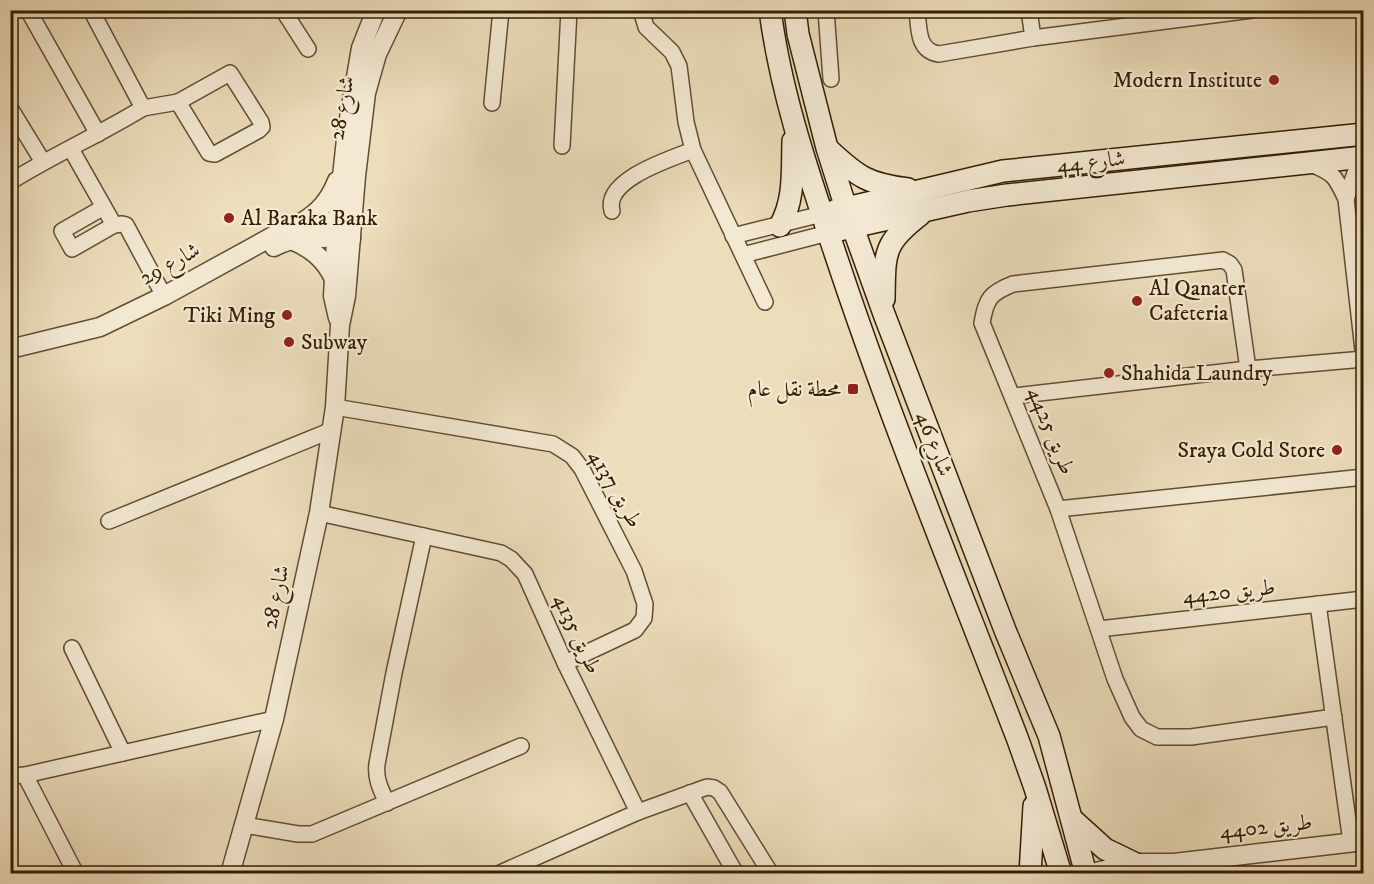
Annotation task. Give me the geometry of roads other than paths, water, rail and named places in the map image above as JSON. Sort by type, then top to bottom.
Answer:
[{"type":"main road","name":"شارع 46","points":[[770,10],[774,39],[794,128],[853,309],[1035,788],[1060,873]]},
{"type":"main road","name":"شارع 46","points":[[795,10],[798,34],[827,148],[849,218],[1005,630],[1050,736],[1087,873]]},
{"type":"main road","points":[[780,226],[788,211],[790,200],[794,128]]},
{"type":"main road","name":"شارع 44","points":[[825,223],[923,201],[1003,171],[1364,134]]},
{"type":"main road","points":[[827,148],[855,174],[923,201],[889,246],[886,254],[884,314]]},
{"type":"main road","name":"شارع 44","points":[[923,201],[1007,195],[1364,157]]},
{"type":"main road","points":[[1030,873],[1035,788]]},
{"type":"main road","points":[[1074,821],[1105,849],[1134,863]]},
{"type":"street","points":[[28,10],[98,134]]},
{"type":"street","points":[[91,10],[143,108]]},
{"type":"street","points":[[284,10],[308,49]]},
{"type":"street","name":"شارع 28","points":[[230,873],[274,719],[318,513],[335,407],[340,325],[344,312],[343,166],[347,130],[361,48],[376,10]]},
{"type":"street","name":"شارع 28","points":[[340,325],[333,296],[334,279],[366,93],[377,54],[398,10]]},
{"type":"street","points":[[492,103],[501,10]]},
{"type":"street","points":[[562,146],[569,10]]},
{"type":"street","points":[[641,10],[646,27],[672,52],[679,66],[686,122],[693,150],[765,302]]},
{"type":"street","points":[[826,10],[831,79]]},
{"type":"street","points":[[918,10],[922,45],[926,50],[939,54],[1033,38],[1252,10]]},
{"type":"street","points":[[1029,10],[1033,38]]},
{"type":"street","points":[[10,182],[143,108],[178,102],[230,73],[262,127],[212,154],[209,153],[178,102]]},
{"type":"street","points":[[10,108],[43,162]]},
{"type":"street","points":[[71,149],[114,225]]},
{"type":"street","points":[[612,211],[612,196],[626,181],[693,150]]},
{"type":"street","points":[[1014,396],[1248,369],[1364,359],[1360,278],[1346,199],[1336,178],[1330,172],[1308,163]]},
{"type":"street","points":[[1346,199],[1355,173],[1364,165]]},
{"type":"street","points":[[334,279],[330,270],[317,255],[294,233],[327,203],[343,166]]},
{"type":"street","points":[[104,207],[62,232],[74,250],[114,225],[126,225],[164,296]]},
{"type":"street","points":[[733,236],[780,226],[825,223]]},
{"type":"street","points":[[742,255],[825,223]]},
{"type":"street","name":"شارع 29","points":[[10,349],[100,327],[164,296],[284,230],[303,238],[344,231]]},
{"type":"street","name":"شارع 29","points":[[10,357],[104,337],[124,329],[268,250],[294,233]]},
{"type":"street","name":"طريق 4425","points":[[1248,369],[1234,270],[1223,260],[1013,284],[995,291],[985,305],[982,323],[1014,396],[1058,509],[1114,679],[1132,717],[1141,729],[1157,736],[1191,737],[1334,717]]},
{"type":"street","name":"طريق 4137","points":[[335,407],[553,444],[572,456],[582,469],[634,571],[645,604],[644,618],[634,630],[565,663]]},
{"type":"street","points":[[109,521],[332,430]]},
{"type":"street","points":[[1058,509],[1364,477]]},
{"type":"street","name":"طريق 4135","points":[[318,513],[501,554],[511,559],[525,574],[565,663],[638,812]]},
{"type":"street","points":[[387,803],[378,784],[377,764],[424,536]]},
{"type":"street","name":"طريق 4420","points":[[1099,629],[1364,599]]},
{"type":"street","points":[[1318,604],[1334,717],[1357,841]]},
{"type":"street","points":[[72,648],[123,753]]},
{"type":"street","points":[[76,873],[18,776],[274,719]]},
{"type":"street","points":[[244,825],[298,834],[312,834],[521,746]]},
{"type":"street","points":[[498,873],[638,812],[707,787],[720,792],[771,873]]},
{"type":"street","points":[[690,793],[736,873]]},
{"type":"street","name":"طريق 4402","points":[[1087,873],[1134,863],[1173,863],[1357,841]]},
{"type":"street","name":"طريق 4402","points":[[1153,873],[1173,863]]},
{"type":"place","name":"Modern Institute","points":[[1274,80]]},
{"type":"place","name":"Al Baraka Bank","points":[[229,218]]},
{"type":"place","name":"Al Qanater Cafeteria","points":[[1137,301]]},
{"type":"place","name":"Tiki Ming","points":[[287,315]]},
{"type":"place","name":"Subway","points":[[289,342]]},
{"type":"place","name":"Shahida Laundry","points":[[1109,373]]},
{"type":"place","name":"محطة نقل عام","points":[[853,389]]},
{"type":"place","name":"Sraya Cold Store","points":[[1337,450]]}]
